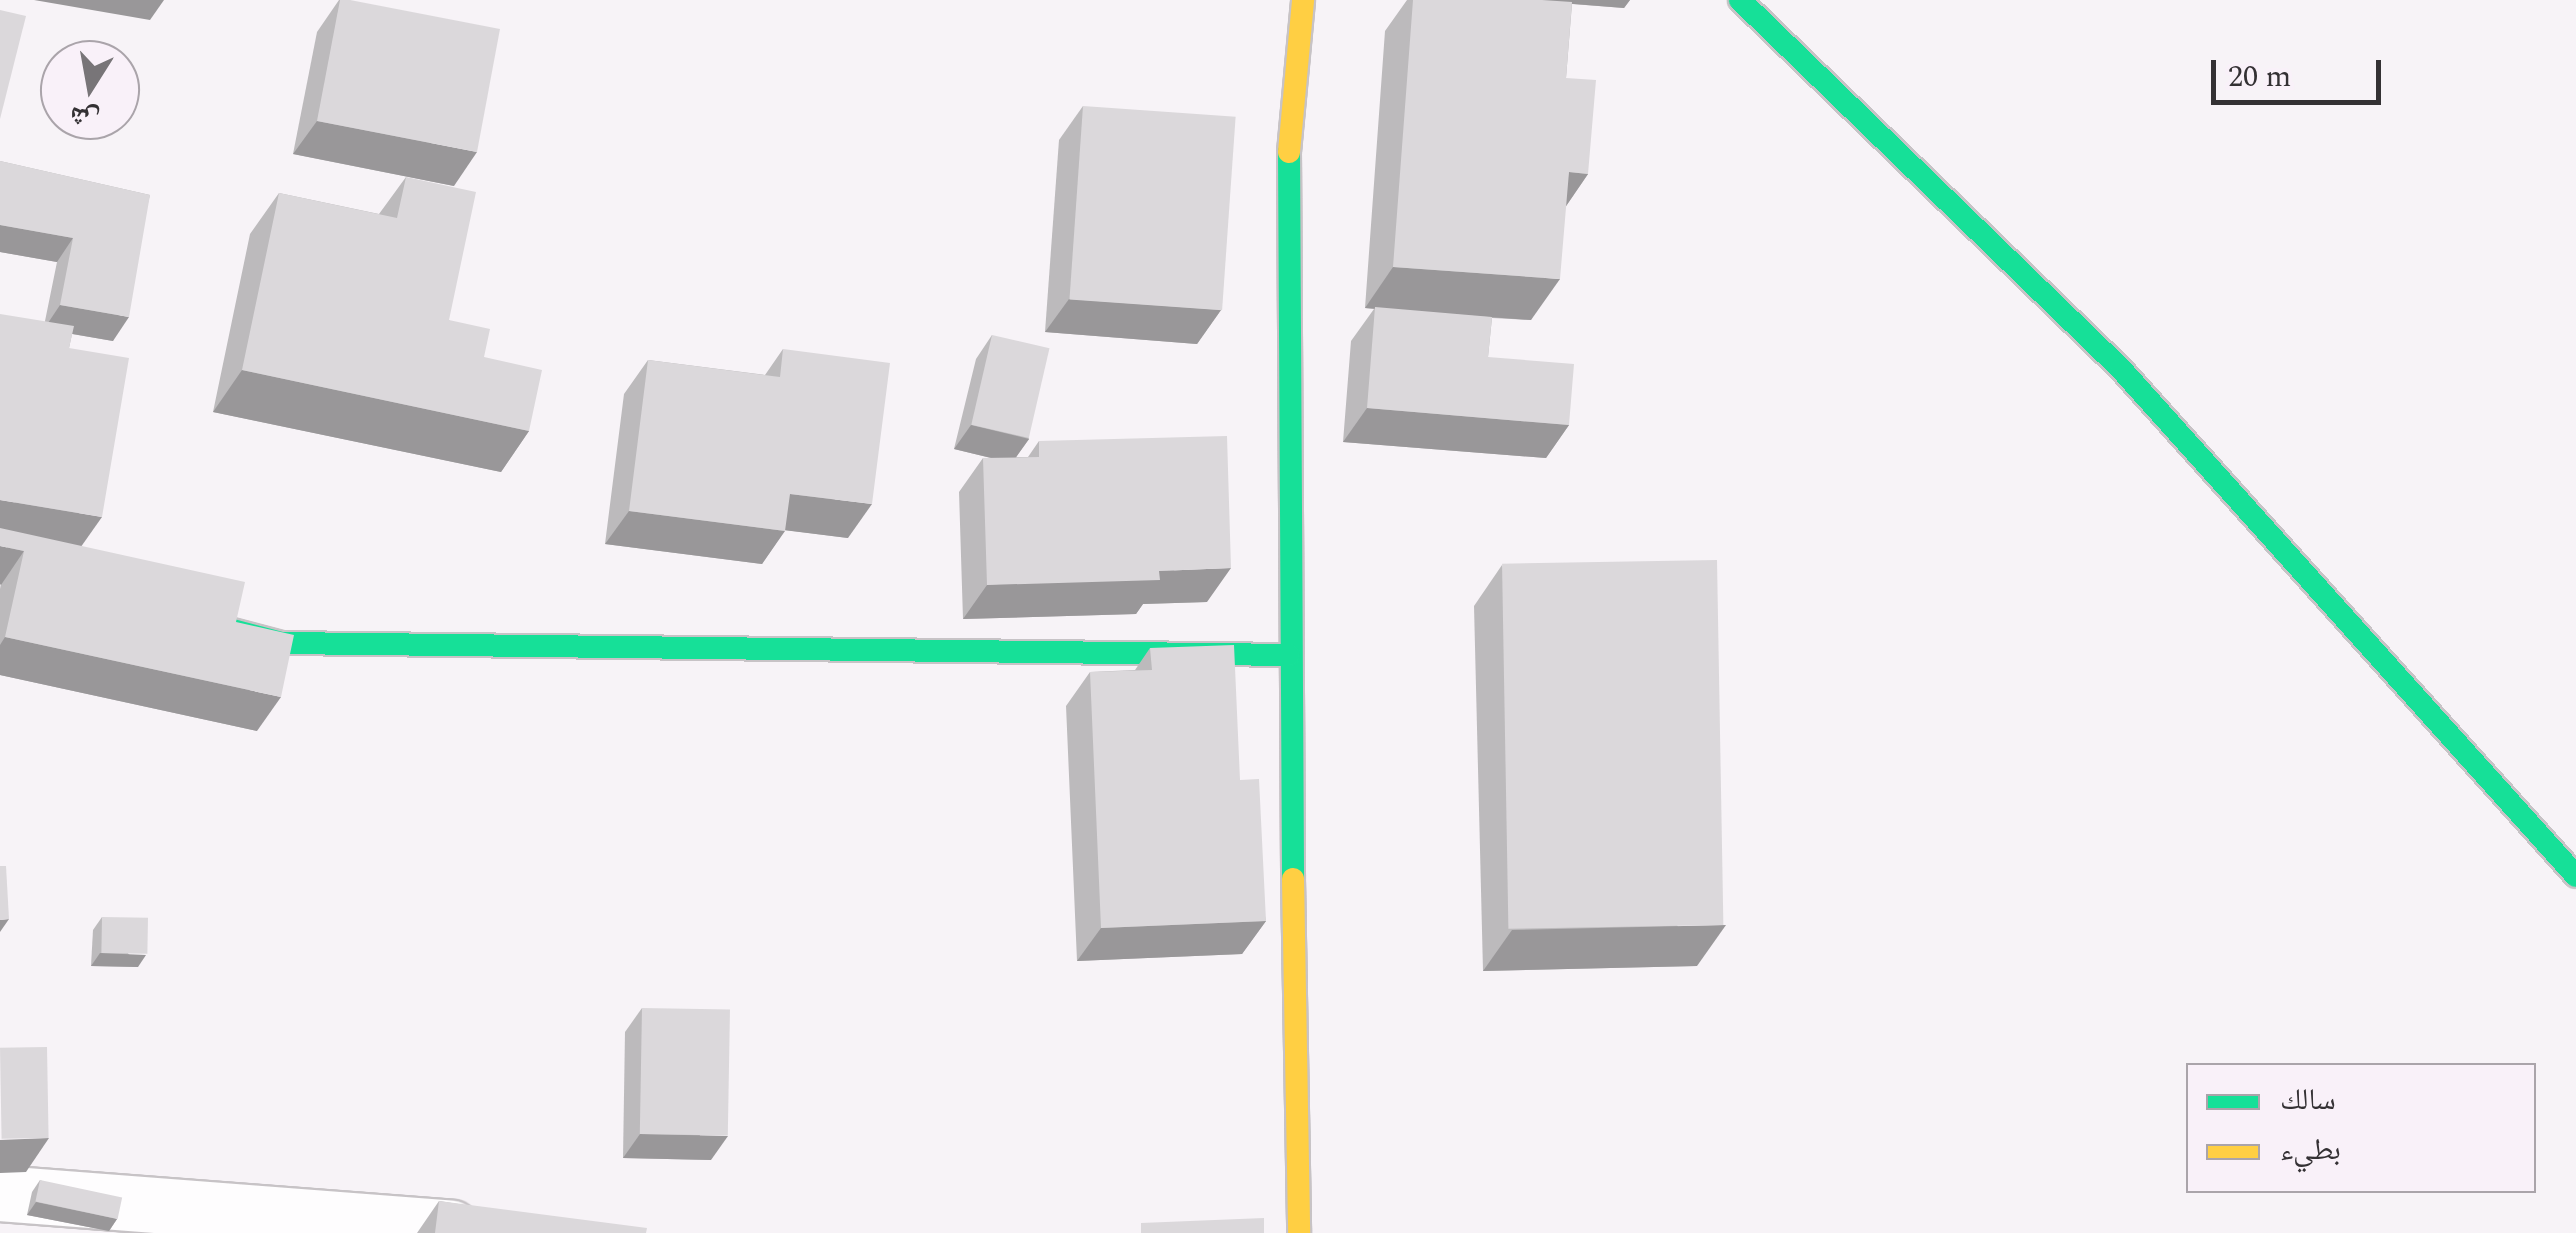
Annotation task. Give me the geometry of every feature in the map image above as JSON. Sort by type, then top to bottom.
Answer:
[{"type":"street","points":[[1299,1233],[1283,220],[1303,0]]},
{"type":"street","points":[[1740,0],[2122,369],[2576,876]]},
{"type":"street","points":[[188,619],[282,643],[1289,655]]},
{"type":"street","points":[[0,1193],[451,1228]]},
{"type":"building","points":[[340,0],[500,29],[477,152],[317,121]]},
{"type":"building","points":[[1413,0],[1572,2],[1566,78],[1596,80],[1588,174],[1569,172],[1560,279],[1393,267]]},
{"type":"building","points":[[0,10],[26,16],[0,119]]},
{"type":"building","points":[[1083,106],[1236,117],[1222,310],[1069,300]]},
{"type":"building","points":[[0,161],[150,195],[129,317],[60,305],[73,238],[0,225]]},
{"type":"building","points":[[406,177],[476,192],[449,320],[490,329],[484,357],[542,370],[529,431],[242,370],[279,193],[397,218]]},
{"type":"building","points":[[1375,307],[1492,317],[1488,357],[1574,364],[1569,425],[1367,408]]},
{"type":"building","points":[[0,314],[74,326],[69,348],[129,358],[102,517],[0,500]]},
{"type":"building","points":[[992,335],[1049,348],[1029,438],[971,425]]},
{"type":"building","points":[[783,349],[890,363],[872,504],[790,494],[785,531],[629,511],[648,360],[780,377]]},
{"type":"building","points":[[1227,436],[1231,568],[1159,571],[1160,580],[987,585],[983,458],[1039,457],[1039,441]]},
{"type":"building","points":[[0,528],[245,582],[236,622],[294,635],[281,697],[5,637],[24,551],[0,546]]},
{"type":"building","points":[[1717,560],[1723,925],[1508,929],[1502,564]]},
{"type":"building","points":[[1234,645],[1240,780],[1259,779],[1266,921],[1101,928],[1090,672],[1152,670],[1150,648]]},
{"type":"building","points":[[0,866],[6,866],[9,919],[0,920]]},
{"type":"building","points":[[102,917],[148,918],[147,954],[101,953]]},
{"type":"building","points":[[642,1008],[730,1010],[728,1136],[640,1134]]},
{"type":"building","points":[[47,1047],[49,1138],[2,1139],[0,1048]]},
{"type":"building","points":[[40,1180],[122,1197],[118,1219],[35,1202]]},
{"type":"building","points":[[439,1201],[647,1228],[646,1233],[435,1233]]},
{"type":"building","points":[[1264,1218],[1264,1233],[1141,1233],[1141,1223]]},
{"type":"traffic: fast","points":[[1740,0],[2121,369],[2576,876]]},
{"type":"traffic: fast","points":[[1289,152],[1293,879]]},
{"type":"traffic: fast","points":[[221,627],[282,643],[1289,655]]},
{"type":"traffic: slow","points":[[1289,152],[1303,0]]},
{"type":"traffic: slow","points":[[1293,879],[1299,1233]]}]
